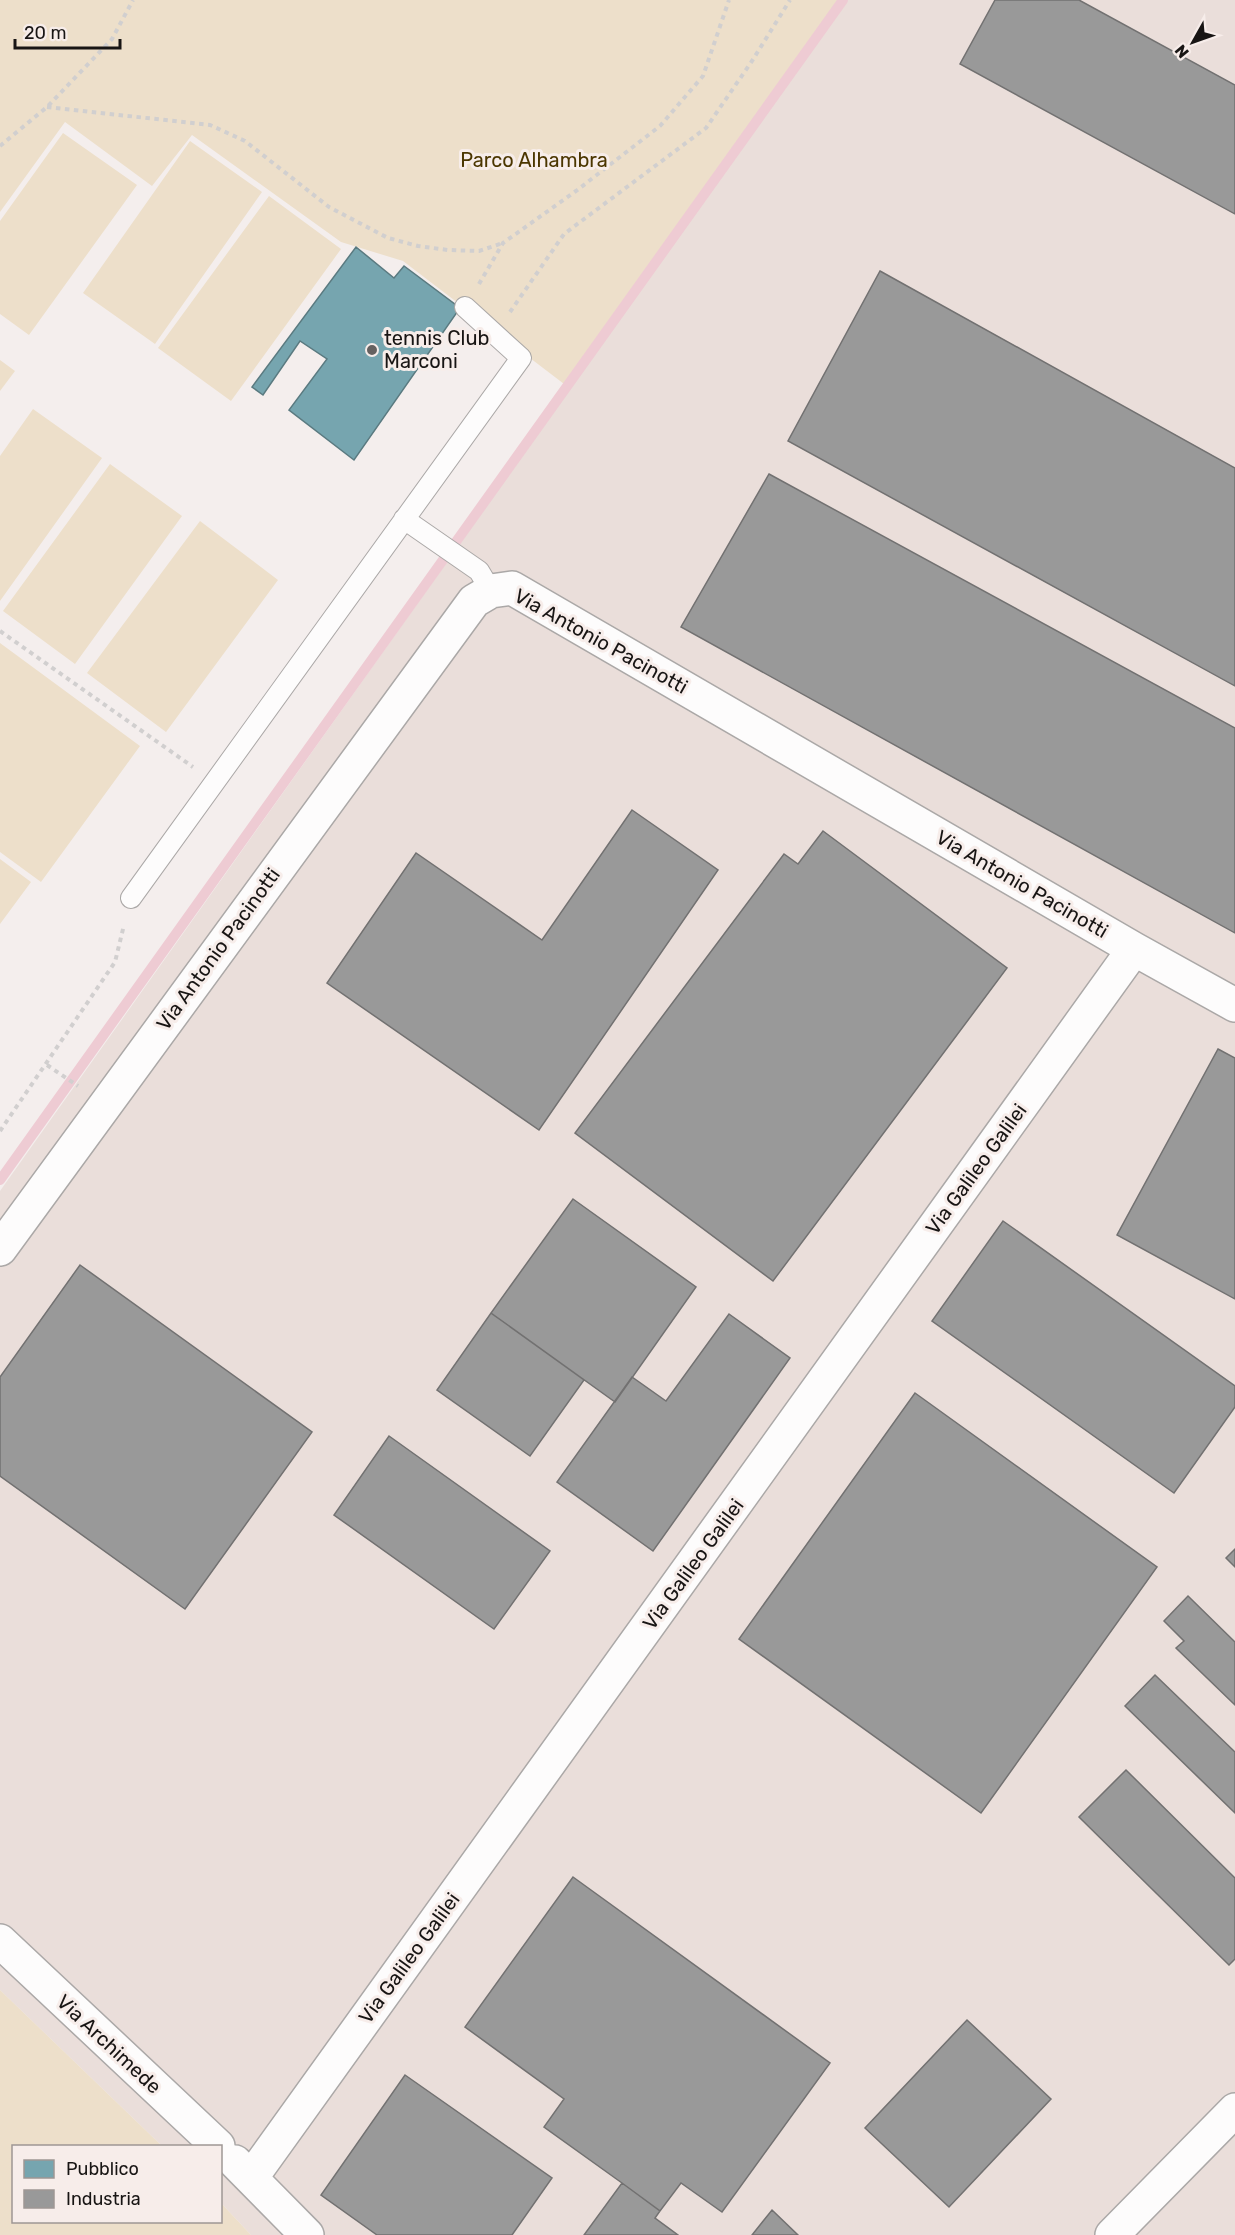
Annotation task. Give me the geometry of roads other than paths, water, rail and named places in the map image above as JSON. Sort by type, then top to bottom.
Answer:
[{"type":"street","name":"Via Antonio Pacinotti","points":[[0,1249],[474,601],[485,581],[512,588],[1134,949],[1235,1005]]},
{"type":"street","name":"Via Galileo Galilei","points":[[252,2178],[1134,949]]},
{"type":"street","name":"Via Archimede","points":[[0,1941],[216,2145]]},
{"type":"street","points":[[1112,2235],[1235,2110]]},
{"type":"street","name":"Via Archimede","points":[[222,2151],[308,2235]]},
{"type":"lane","points":[[131,898],[521,358],[465,307]]},
{"type":"lane","points":[[404,519],[431,537],[485,581]]},
{"type":"waterway","points":[[0,1180],[843,0]]},
{"type":"place","name":"tennis Club Marconi","points":[[372,350]]},
{"type":"park label","name":"Parco Alhambra","points":[[534,160]]}]
